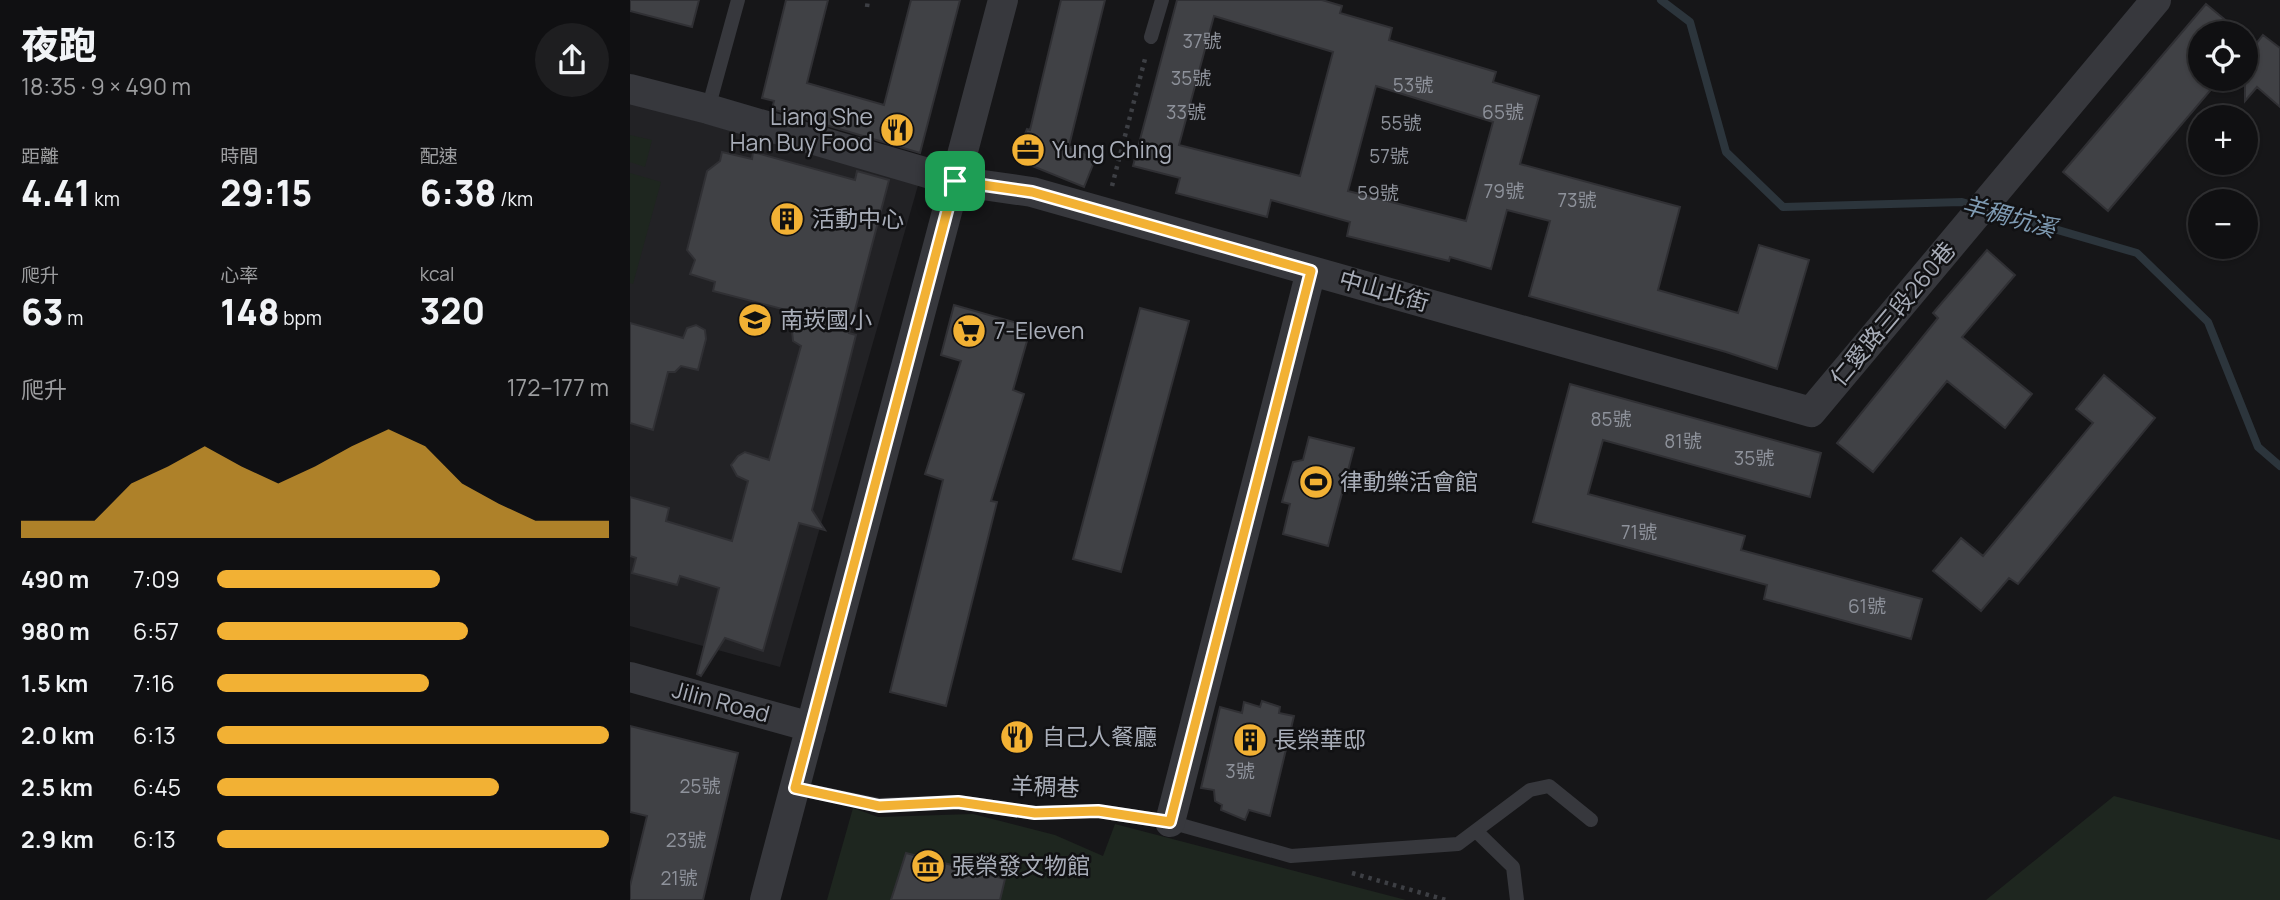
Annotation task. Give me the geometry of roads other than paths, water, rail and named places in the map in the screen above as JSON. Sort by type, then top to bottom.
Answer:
[{"type":"street","points":[[765,900],[1003,0]]},
{"type":"street","name":"仁愛路三段260巷","points":[[1811,412],[2156,0]]},
{"type":"street","name":"中山北街","points":[[630,89],[955,181],[1032,192],[1811,412]]},
{"type":"street","points":[[1170,822],[1311,271]]},
{"type":"street","name":"Jilin Road","points":[[630,677],[811,727]]},
{"type":"lane","points":[[708,109],[738,0]]},
{"type":"lane","points":[[1151,37],[1162,0]]},
{"type":"lane","name":"羊稠巷","points":[[795,788],[879,806],[958,802],[1035,813],[1098,811],[1170,822],[1291,856],[1458,844],[1530,790],[1549,786],[1591,820]]},
{"type":"lane","points":[[1476,831],[1513,867],[1517,900]]},
{"type":"waterway","name":"羊稠坑溪","points":[[1661,0],[1690,22],[1726,152],[1783,207],[1962,202],[1976,206]]},
{"type":"waterway","name":"羊稠坑溪","points":[[1989,210],[2137,253],[2208,322],[2258,447],[2280,466]]},
{"type":"place","name":"Liang She Han Buy Food","points":[[897,130]]},
{"type":"place","name":"Yung Ching","points":[[1028,150]]},
{"type":"place","name":"活動中心","points":[[787,219]]},
{"type":"place","name":"南崁國小","points":[[755,320]]},
{"type":"place","name":"7-Eleven","points":[[969,331]]},
{"type":"place","name":"律動樂活會館","points":[[1316,482]]},
{"type":"place","name":"自己人餐廳","points":[[1017,737]]},
{"type":"place","name":"長榮華邸","points":[[1250,740]]},
{"type":"place","name":"張榮發文物館","points":[[928,866]]}]
